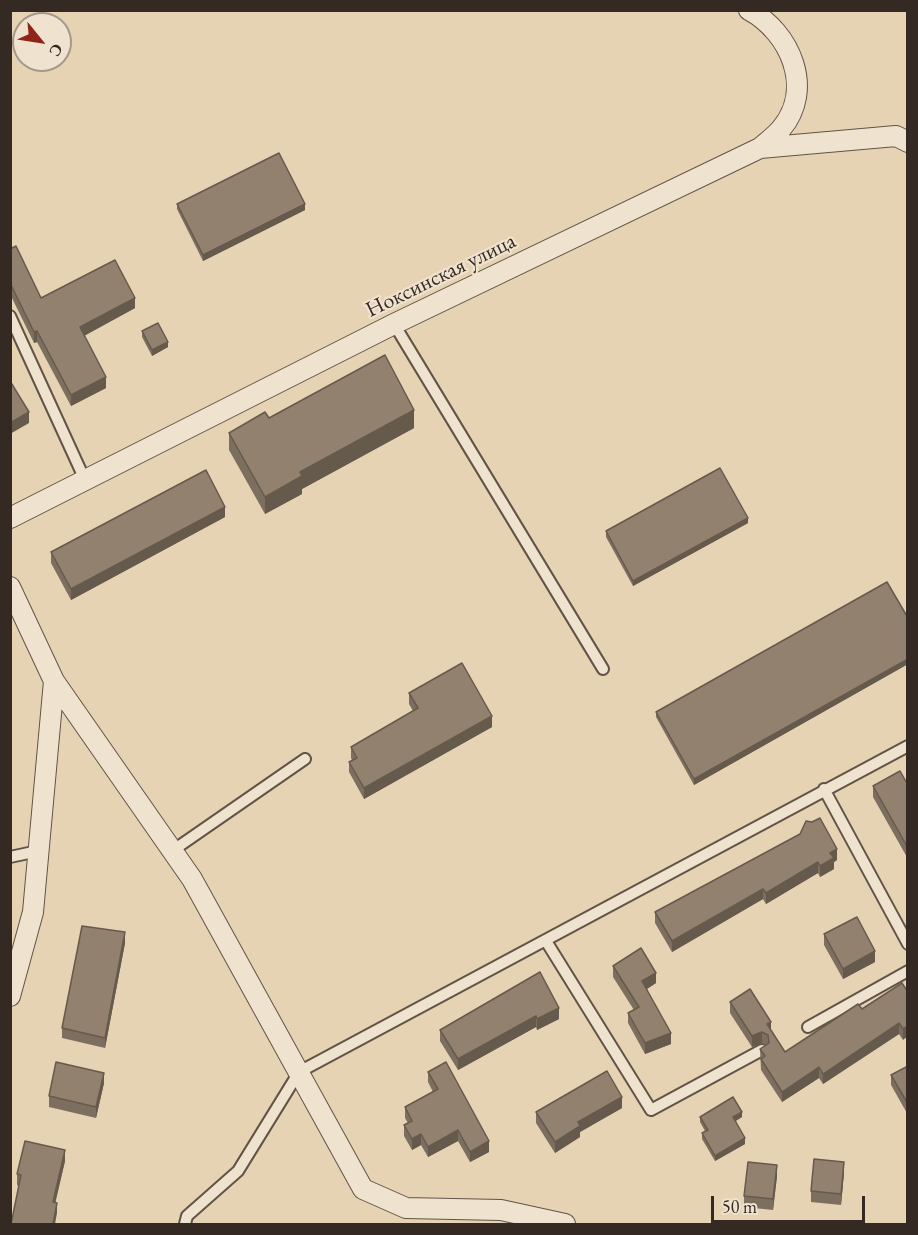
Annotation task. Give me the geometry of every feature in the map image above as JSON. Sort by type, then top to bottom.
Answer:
[{"type":"street","points":[[749,10],[771,26],[785,42],[793,60],[797,79],[794,105],[782,128],[760,148]]},
{"type":"street","name":"Ноксинская улица","points":[[10,518],[394,324],[760,148],[896,136],[908,142]]},
{"type":"street","points":[[10,587],[54,681],[192,879],[363,1189],[405,1216],[501,1210],[565,1224]]},
{"type":"street","points":[[10,996],[33,912],[54,681]]},
{"type":"lane","points":[[10,316],[85,480]]},
{"type":"lane","points":[[394,324],[603,669]]},
{"type":"lane","points":[[185,1224],[187,1216],[238,1171],[299,1071],[908,746]]},
{"type":"lane","points":[[172,851],[305,759]]},
{"type":"lane","points":[[824,789],[908,944]]},
{"type":"lane","points":[[10,857],[38,851]]},
{"type":"lane","points":[[546,941],[651,1110],[762,1050]]},
{"type":"lane","points":[[808,1027],[908,971]]},
{"type":"building","points":[[279,153],[305,204],[203,255],[177,204]]},
{"type":"building","points":[[16,246],[41,298],[115,260],[135,298],[80,327],[106,377],[71,395],[37,331],[34,332],[10,283],[10,249]]},
{"type":"building","points":[[158,323],[168,342],[152,350],[142,331]]},
{"type":"building","points":[[385,355],[414,410],[300,472],[302,476],[265,497],[229,433],[265,412],[269,418]]},
{"type":"building","points":[[10,381],[29,412],[10,423]]},
{"type":"building","points":[[720,468],[748,518],[633,581],[606,531]]},
{"type":"building","points":[[206,470],[225,507],[71,589],[51,552]]},
{"type":"building","points":[[887,582],[908,618],[908,659],[694,779],[656,712]]},
{"type":"building","points":[[462,663],[492,716],[364,788],[349,762],[357,758],[351,747],[418,708],[409,693]]},
{"type":"building","points":[[900,771],[908,785],[908,848],[873,786]]},
{"type":"building","points":[[820,818],[837,849],[830,853],[834,858],[820,866],[818,862],[766,893],[763,889],[672,941],[655,912],[800,834],[806,821],[812,822]]},
{"type":"building","points":[[857,917],[875,951],[843,969],[824,934]]},
{"type":"building","points":[[82,926],[125,932],[105,1038],[62,1028]]},
{"type":"building","points":[[641,948],[656,973],[642,981],[671,1033],[645,1043],[628,1013],[639,1007],[613,966]]},
{"type":"building","points":[[540,972],[559,1008],[537,1019],[536,1016],[458,1059],[440,1030]]},
{"type":"building","points":[[902,983],[908,992],[908,1026],[903,1029],[899,1023],[823,1074],[819,1067],[782,1092],[761,1059],[765,1056],[760,1049],[769,1043],[768,1035],[762,1032],[752,1036],[730,1002],[750,989],[771,1022],[767,1024],[785,1052],[858,1004],[862,1009]]},
{"type":"building","points":[[56,1062],[104,1073],[96,1107],[49,1096]]},
{"type":"building","points":[[446,1062],[489,1141],[470,1152],[458,1130],[428,1147],[421,1134],[412,1139],[404,1125],[412,1121],[405,1107],[438,1089],[428,1072]]},
{"type":"building","points":[[908,1066],[908,1104],[891,1075]]},
{"type":"building","points":[[607,1071],[622,1097],[578,1122],[580,1126],[555,1142],[536,1112]]},
{"type":"building","points":[[733,1097],[742,1112],[733,1117],[745,1138],[715,1156],[702,1133],[708,1130],[700,1117]]},
{"type":"building","points":[[25,1141],[65,1150],[53,1202],[57,1203],[53,1224],[11,1224],[21,1175],[17,1174]]},
{"type":"building","points":[[814,1159],[844,1162],[841,1194],[811,1191]]},
{"type":"building","points":[[748,1162],[777,1165],[773,1199],[744,1196]]}]
